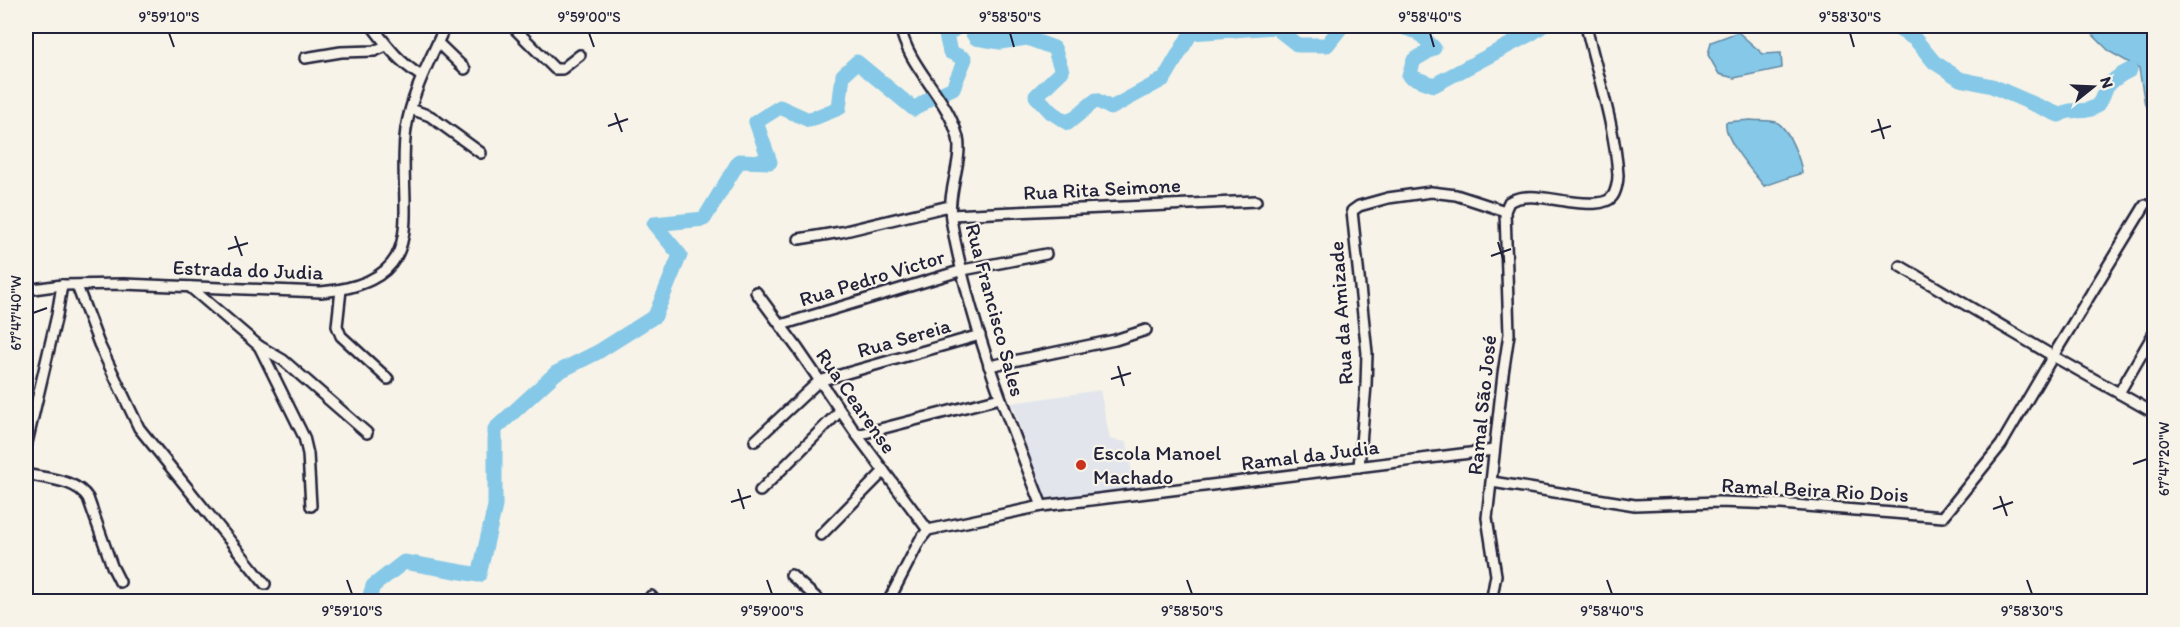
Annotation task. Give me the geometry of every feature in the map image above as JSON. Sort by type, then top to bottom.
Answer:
[{"type":"street","points":[[372,26],[403,64],[422,76]]},
{"type":"street","name":"Estrada do Judia","points":[[26,290],[62,285],[124,284],[310,292],[341,290],[375,279],[389,267],[399,253],[405,236],[404,158],[411,109],[422,76],[445,26]]},
{"type":"street","points":[[512,26],[555,69],[562,69],[580,56]]},
{"type":"street","name":"Rua Francisco Sales","points":[[900,26],[914,60],[950,118],[959,146],[950,211],[956,246],[988,366],[1042,506]]},
{"type":"street","points":[[1505,211],[1513,199],[1526,197],[1578,203],[1606,202],[1612,198],[1618,177],[1610,126],[1587,26]]},
{"type":"street","points":[[438,43],[465,69]]},
{"type":"street","points":[[305,58],[341,52],[374,51],[386,46]]},
{"type":"street","points":[[411,109],[430,116],[482,153]]},
{"type":"street","name":"Rua da Amizade","points":[[1359,467],[1367,353],[1352,216],[1354,208],[1402,195],[1431,192],[1456,195],[1505,211]]},
{"type":"street","name":"Rua Rita Seimone","points":[[950,211],[1256,201]]},
{"type":"street","points":[[2054,356],[2145,205]]},
{"type":"street","points":[[799,238],[950,211]]},
{"type":"street","name":"Ramal São José","points":[[1491,602],[1496,575],[1487,518],[1509,334],[1505,211]]},
{"type":"street","name":"Rua Pedro Victor","points":[[780,325],[963,270],[1046,254]]},
{"type":"street","points":[[1899,266],[2154,413]]},
{"type":"street","points":[[26,447],[62,285]]},
{"type":"street","points":[[77,285],[103,353],[139,428],[265,584]]},
{"type":"street","points":[[190,287],[259,346],[283,360],[367,433]]},
{"type":"street","points":[[341,290],[337,326],[341,336],[388,379]]},
{"type":"street","name":"Rua Cearense","points":[[756,292],[857,435],[928,530]]},
{"type":"street","points":[[988,366],[1115,340],[1146,330]]},
{"type":"street","points":[[2119,393],[2154,333]]},
{"type":"street","name":"Rua Sereia","points":[[754,441],[819,381],[980,335]]},
{"type":"street","points":[[259,346],[304,437],[308,454],[311,506]]},
{"type":"street","name":"Ramal Beira Rio Dois","points":[[1492,482],[1635,505],[1718,502],[1781,504],[1943,517],[2001,445],[2054,356]]},
{"type":"street","points":[[857,435],[1000,398]]},
{"type":"street","points":[[760,491],[840,411]]},
{"type":"street","name":"Ramal da Judia","points":[[928,530],[1042,506],[1494,450]]},
{"type":"street","points":[[821,535],[884,471]]},
{"type":"street","points":[[26,474],[75,486],[84,492],[120,582]]},
{"type":"street","points":[[888,602],[920,540],[928,530]]},
{"type":"street","points":[[791,575],[821,602]]},
{"type":"shaded area","name":"Escola Manoel Machado","points":[[1100,390],[1110,439],[1127,442],[1134,488],[1044,500],[1012,403]]},
{"type":"water","points":[[2084,26],[2154,26],[2154,116],[2145,105],[2139,68],[2110,52]]},
{"type":"water","points":[[1738,32],[1763,54],[1781,53],[1782,68],[1734,78],[1719,74],[1708,55],[1711,42]]},
{"type":"water","points":[[1773,121],[1781,125],[1793,145],[1802,173],[1764,186],[1734,146],[1726,129],[1726,122]]},
{"type":"waterway","points":[[368,602],[373,586],[404,562],[479,575],[495,506],[495,429],[556,373],[598,352],[655,316],[680,255],[654,224],[704,219],[739,161],[770,162],[756,122],[780,107],[809,120],[839,108],[843,75],[857,62],[914,109],[953,88],[965,59],[950,52],[946,35],[959,26]]},
{"type":"waterway","points":[[968,26],[976,38],[1000,42],[1027,38],[1054,48],[1062,71],[1036,96],[1051,112],[1068,123],[1096,100],[1111,108],[1164,79],[1191,33],[1275,27],[1298,45],[1327,45],[1342,26]]},
{"type":"waterway","points":[[1399,26],[1418,32],[1434,48],[1414,60],[1409,76],[1434,85],[1542,26]]},
{"type":"waterway","points":[[1894,26],[1915,39],[1934,62],[1960,79],[1992,86],[2059,115],[2064,112],[2095,107],[2100,103],[2109,84],[2130,70]]},
{"type":"place","name":"Escola Manoel Machado","points":[[1081,465]]}]
